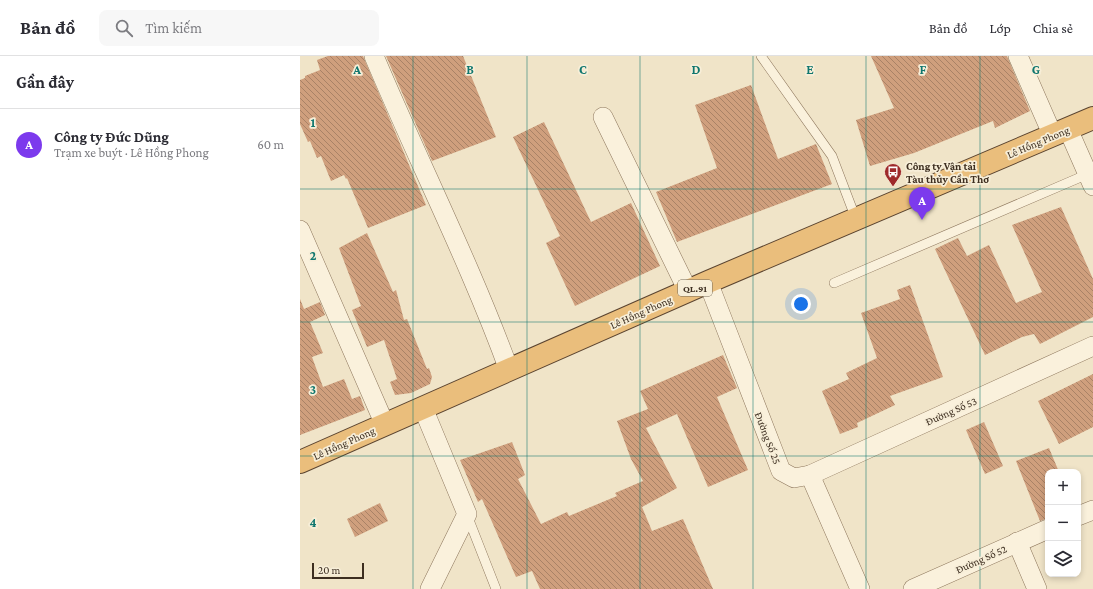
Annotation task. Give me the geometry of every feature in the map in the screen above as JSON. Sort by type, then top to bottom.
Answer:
[{"type":"highway","name":"Lê Hồng Phong","points":[[300,462],[708,282],[1093,118]]},
{"type":"street","points":[[374,56],[404,128],[487,310],[509,370]]},
{"type":"street","points":[[1018,56],[1090,180]]},
{"type":"street","points":[[603,117],[688,291]]},
{"type":"street","points":[[300,230],[385,425]]},
{"type":"street","name":"Đường Số 25","points":[[708,282],[781,471],[794,478],[810,475]]},
{"type":"street","name":"Đường Số 53","points":[[810,475],[1093,346]]},
{"type":"street","points":[[423,408],[467,514],[430,589]]},
{"type":"street","points":[[810,475],[860,589]]},
{"type":"street","points":[[1081,515],[1093,510]]},
{"type":"street","name":"Đường Số 52","points":[[913,589],[1045,530]]},
{"type":"street","points":[[1017,542],[1038,589]]},
{"type":"lane","points":[[761,56],[832,156],[856,219]]},
{"type":"lane","points":[[834,283],[1090,180]]},
{"type":"lane","points":[[467,514],[496,589]]},
{"type":"building","points":[[328,56],[363,56],[426,205],[368,228],[347,178],[346,179],[344,175],[331,181],[321,156],[317,158],[310,141],[308,142],[300,124],[300,80],[305,78],[305,76],[320,70],[317,60]]},
{"type":"building","points":[[386,56],[463,56],[496,137],[432,161]]},
{"type":"building","points":[[871,56],[1007,56],[1030,111],[995,128],[993,121],[914,153],[870,166],[856,120],[894,108]]},
{"type":"building","points":[[751,85],[778,159],[816,144],[832,184],[677,242],[656,192],[717,168],[695,105]]},
{"type":"building","points":[[544,122],[591,222],[631,203],[660,266],[575,306],[546,243],[560,236],[513,137]]},
{"type":"building","points":[[1061,207],[1093,279],[1093,317],[1040,344],[1034,334],[1022,337],[985,355],[935,249],[958,238],[967,256],[989,245],[1016,303],[1042,292],[1012,225]]},
{"type":"building","points":[[367,233],[393,292],[396,290],[404,320],[407,319],[427,369],[429,368],[432,377],[430,384],[411,393],[395,395],[390,382],[397,379],[384,340],[367,347],[352,310],[361,306],[339,248]]},
{"type":"building","points":[[910,285],[943,377],[890,396],[895,405],[857,423],[858,427],[840,434],[822,391],[849,379],[846,373],[877,358],[861,313],[900,299],[897,290]]},
{"type":"building","points":[[300,299],[304,309],[320,302],[325,315],[310,322],[323,353],[312,357],[323,387],[344,379],[352,399],[360,396],[365,410],[300,435]]},
{"type":"building","points":[[723,355],[737,388],[717,397],[748,470],[708,487],[677,414],[646,428],[677,488],[642,507],[652,531],[683,519],[713,589],[540,589],[532,571],[516,577],[482,499],[478,502],[460,460],[512,442],[525,475],[518,479],[541,524],[567,512],[569,516],[617,496],[615,493],[643,481],[631,459],[617,421],[648,409],[640,391]]},
{"type":"building","points":[[1093,374],[1093,427],[1059,444],[1038,401]]},
{"type":"building","points":[[984,422],[1003,466],[985,474],[966,430]]},
{"type":"building","points":[[1049,448],[1058,469],[1045,469],[1045,519],[1040,521],[1016,461]]},
{"type":"building","points":[[380,503],[388,521],[355,537],[347,519]]},
{"type":"place","name":"Công ty Vận tải Tàu thủy Cần Thơ","points":[[893,187]]},
{"type":"place","name":"Công ty Đức Dũng","points":[[922,220]]}]
